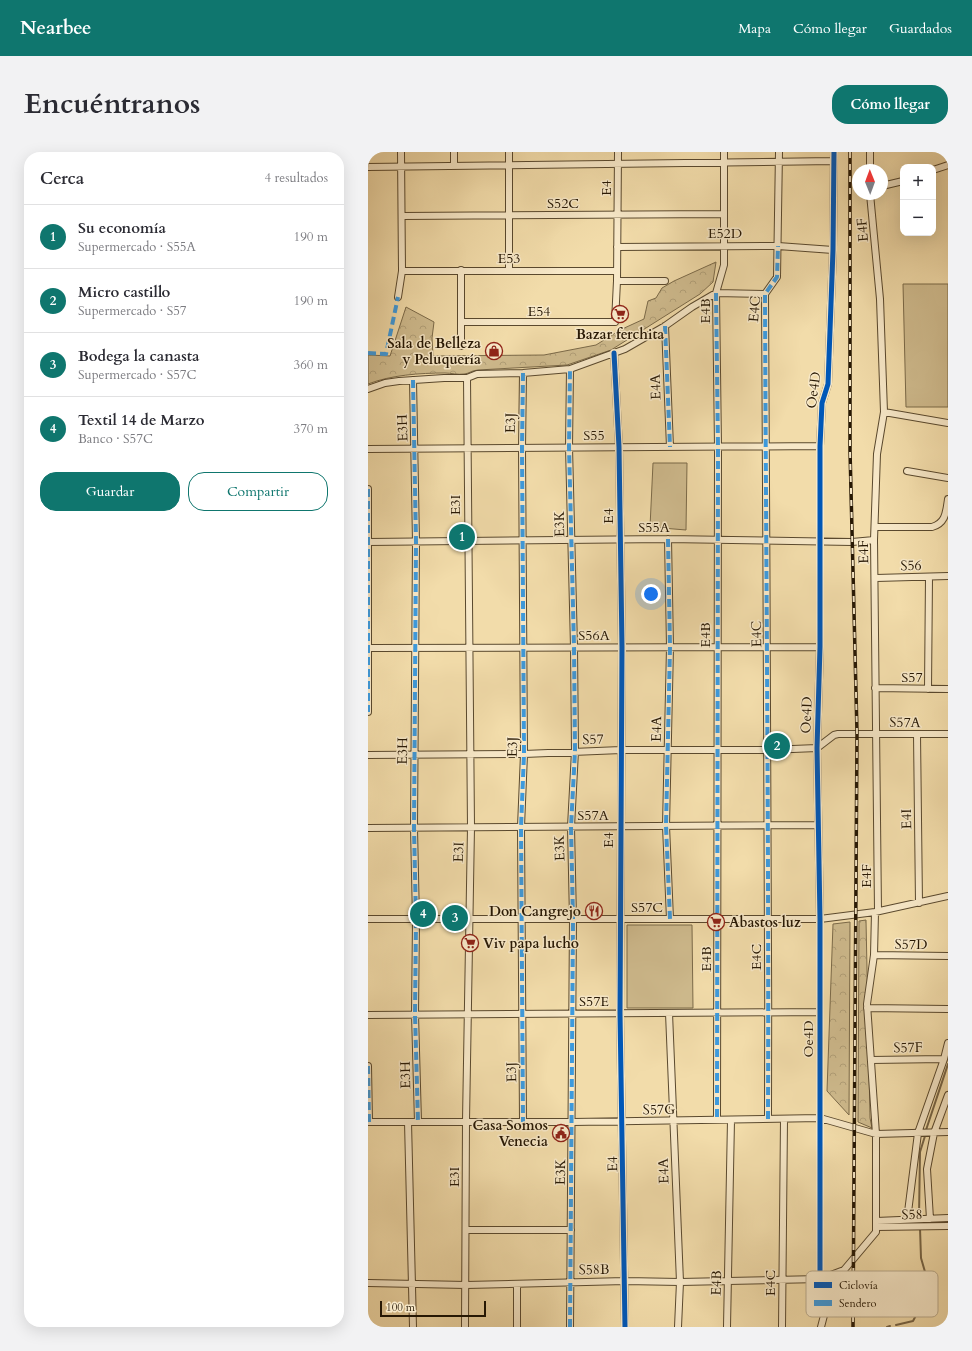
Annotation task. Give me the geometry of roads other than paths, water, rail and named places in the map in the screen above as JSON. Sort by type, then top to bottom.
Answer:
[{"type":"street","points":[[398,297],[402,271],[402,152]]},
{"type":"street","points":[[454,152],[454,166]]},
{"type":"street","points":[[509,152],[509,270]]},
{"type":"street","name":"E4","points":[[616,320],[618,152]]},
{"type":"street","name":"E4B","points":[[717,1119],[718,447],[716,293],[724,265],[724,152]]},
{"type":"street","name":"E4C","points":[[768,1119],[768,647],[765,540],[765,294],[777,277],[779,152]]},
{"type":"street","name":"Oe4D","points":[[820,1271],[820,919],[817,748],[820,647],[820,446],[822,403],[828,384],[833,250],[834,152]]},
{"type":"street","points":[[870,152],[870,164]]},
{"type":"street","points":[[368,167],[834,161]]},
{"type":"street","points":[[936,169],[948,164]]},
{"type":"street","points":[[888,185],[900,182]]},
{"type":"street","name":"E4F","points":[[871,200],[880,299],[884,412],[877,454],[874,540],[876,578],[876,911],[874,955],[867,1008],[876,1134],[876,1224]]},
{"type":"street","name":"S52C","points":[[402,216],[724,214]]},
{"type":"street","name":"E52D","points":[[617,246],[725,245],[778,246],[833,250]]},
{"type":"street","points":[[461,346],[462,270]]},
{"type":"street","name":"E53","points":[[402,271],[617,271]]},
{"type":"street","points":[[617,281],[665,281]]},
{"type":"street","points":[[368,389],[385,383],[413,380],[467,378],[477,374],[523,373],[570,369],[614,353],[665,326],[692,307],[716,293],[765,294]]},
{"type":"street","name":"E54","points":[[461,322],[612,323],[616,320]]},
{"type":"street","name":"E4A","points":[[665,326],[670,447]]},
{"type":"street","name":"E4","points":[[614,353],[619,447],[622,647],[620,1012],[623,1121],[625,1327]]},
{"type":"street","name":"E3K","points":[[570,369],[569,448],[575,751],[570,827],[573,919],[572,1282],[570,1327]]},
{"type":"street","name":"E3J","points":[[523,373],[524,754],[521,827],[523,918],[523,1122]]},
{"type":"street","name":"E3I","points":[[465,1327],[468,919],[471,828],[467,541],[467,378]]},
{"type":"street","name":"E3H","points":[[413,380],[416,542],[414,754],[416,920],[415,1014],[418,1122]]},
{"type":"street","points":[[884,412],[948,423]]},
{"type":"street","name":"S55","points":[[368,448],[820,446]]},
{"type":"street","points":[[907,471],[948,478]]},
{"type":"street","points":[[368,489],[368,712]]},
{"type":"street","points":[[875,527],[932,527],[941,523],[945,517],[948,499]]},
{"type":"street","name":"S55A","points":[[369,542],[620,539],[819,540],[852,542],[874,540]]},
{"type":"street","name":"E4A","points":[[668,539],[670,647],[666,826],[670,920]]},
{"type":"street","name":"S56","points":[[876,578],[948,576]]},
{"type":"street","points":[[928,689],[929,577]]},
{"type":"street","name":"S56A","points":[[368,648],[820,647]]},
{"type":"street","name":"S57","points":[[875,688],[948,689]]},
{"type":"street","name":"S57A","points":[[817,748],[834,735],[838,734],[948,734]]},
{"type":"street","name":"E4I","points":[[917,734],[919,903]]},
{"type":"street","name":"S57","points":[[368,755],[469,753],[524,754],[621,750],[717,751],[817,748]]},
{"type":"street","name":"S57A","points":[[368,828],[818,825]]},
{"type":"street","points":[[876,911],[948,896]]},
{"type":"street","name":"S57C","points":[[368,919],[416,920],[523,918],[768,920],[820,919],[876,911]]},
{"type":"street","name":"S57D","points":[[874,955],[948,956]]},
{"type":"street","points":[[867,1008],[948,1009]]},
{"type":"street","name":"S57E","points":[[368,1015],[620,1012],[768,1014],[820,1012]]},
{"type":"street","name":"E4A","points":[[669,1013],[680,1282],[678,1327]]},
{"type":"street","points":[[907,1220],[918,1133],[944,1059],[948,1043]]},
{"type":"street","name":"S57F","points":[[871,1060],[944,1059]]},
{"type":"street","points":[[368,1066],[368,1122]]},
{"type":"street","points":[[930,1219],[927,1169],[934,1132],[948,1095]]},
{"type":"street","name":"S57G","points":[[368,1122],[573,1122],[820,1118],[876,1134],[948,1132]]},
{"type":"street","name":"E4C","points":[[782,1327],[784,1119]]},
{"type":"street","name":"E4B","points":[[727,1327],[731,1120]]},
{"type":"street","points":[[408,1122],[413,1327]]},
{"type":"street","name":"S58","points":[[876,1224],[907,1220],[948,1218]]},
{"type":"street","points":[[844,1270],[876,1232],[876,1224]]},
{"type":"street","name":"S58","points":[[876,1224],[948,1226]]},
{"type":"street","points":[[466,1230],[571,1230]]},
{"type":"street","name":"S58B","points":[[368,1283],[466,1285],[625,1280],[680,1282],[806,1279]]},
{"type":"street","points":[[517,1284],[517,1327]]},
{"type":"street","points":[[821,1327],[824,1317]]},
{"type":"waterway","points":[[926,1130],[948,1064]]},
{"type":"waterway","points":[[919,1217],[920,1152],[925,1136]]},
{"type":"waterway","points":[[920,1228],[921,1258],[925,1271]]},
{"type":"waterway","points":[[896,1325],[913,1321],[915,1317]]},
{"type":"railway","points":[[850,152],[850,450],[857,733],[853,1271]]},
{"type":"railway","points":[[853,1317],[853,1327]]},
{"type":"place","name":"Bazar ferchita","points":[[620,314]]},
{"type":"place","name":"Sala de Belleza y Peluquería","points":[[494,351]]},
{"type":"place","name":"Su economía","points":[[462,537]]},
{"type":"place","name":"Micro castillo","points":[[777,746]]},
{"type":"place","name":"Don Cangrejo","points":[[594,911]]},
{"type":"place","name":"Textil 14 de Marzo","points":[[423,914]]},
{"type":"place","name":"Bodega la canasta","points":[[455,918]]},
{"type":"place","name":"Abastos luz","points":[[716,922]]},
{"type":"place","name":"Viv papa lucho","points":[[470,943]]},
{"type":"place","name":"Casa Somos Venecia","points":[[561,1133]]}]
